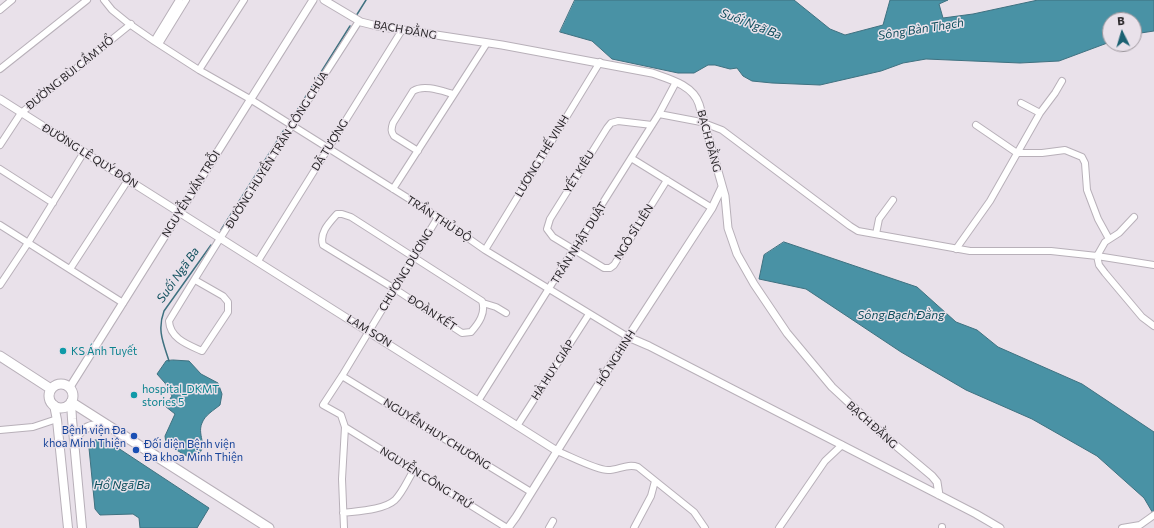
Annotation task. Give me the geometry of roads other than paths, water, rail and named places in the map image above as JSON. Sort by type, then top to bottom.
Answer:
[{"type":"main road","points":[[0,356],[51,389]]},
{"type":"main road","points":[[68,528],[57,419],[54,405],[49,396],[51,389],[57,384],[64,384],[70,387],[73,394],[74,441],[82,528]]},
{"type":"main road","points":[[54,405],[61,408],[72,402]]},
{"type":"main road","points":[[72,402],[268,528]]},
{"type":"main road","points":[[74,441],[78,434],[87,427],[107,425]]},
{"type":"main road","points":[[66,512],[81,510]]},
{"type":"street","points":[[0,10],[12,0]]},
{"type":"street","points":[[0,69],[86,0]]},
{"type":"street","name":"TRẦN THỦ ĐỘ","points":[[104,0],[112,10],[130,24],[199,70],[250,99],[438,217],[485,250],[628,337]]},
{"type":"street","points":[[156,42],[179,0]]},
{"type":"street","points":[[156,42],[186,0]]},
{"type":"street","points":[[199,70],[244,0]]},
{"type":"street","name":"NGUYỄN VĂN TRỖI","points":[[70,387],[313,0]]},
{"type":"street","name":"BẠCH ĐẰNG","points":[[324,0],[359,21],[402,30],[600,62],[652,73],[676,82],[690,91],[696,97],[699,104],[703,123],[727,205],[728,228],[737,254],[754,284],[787,333],[832,387],[888,439],[932,476],[937,482],[939,495]]},
{"type":"street","name":"ĐƯỜNG HUYỀN TRÂN CÔNG CHÚA","points":[[195,280],[223,296],[228,302],[228,312],[202,351],[183,342],[174,335],[170,328],[170,321],[195,280],[221,238],[359,21]]},
{"type":"street","name":"ĐƯỜNG BÙI CẦM HỔ","points":[[0,145],[21,113],[130,24]]},
{"type":"street","name":"DÃ TƯỢNG","points":[[258,261],[402,30]]},
{"type":"street","points":[[393,189],[486,43]]},
{"type":"street","name":"LƯƠNG THẾ VINH","points":[[485,250],[600,62]]},
{"type":"street","points":[[956,249],[993,195],[1040,113],[1062,81]]},
{"type":"street","name":"TRẦN NHẬT DUẬT","points":[[478,401],[632,158],[659,114],[676,82]]},
{"type":"street","points":[[418,150],[394,136],[392,133],[393,123],[413,91],[417,88],[423,88],[453,94]]},
{"type":"street","name":"ĐƯỜNG LÊ QUÝ ĐÔN","points":[[0,99],[180,212]]},
{"type":"street","points":[[1021,103],[1040,113]]},
{"type":"street","points":[[659,114],[703,123],[722,130],[850,226],[858,230],[970,251],[1051,251],[1097,256],[1154,266]]},
{"type":"street","name":"YẾT KIÊU","points":[[574,250],[553,237],[547,229],[548,224],[607,128],[611,123],[618,121],[652,125]]},
{"type":"street","points":[[976,125],[1017,153],[1042,153],[1065,150],[1082,157],[1085,163],[1087,190],[1098,219],[1109,239]]},
{"type":"street","points":[[0,285],[28,243],[84,152]]},
{"type":"street","points":[[632,158],[712,208]]},
{"type":"street","points":[[0,169],[53,203]]},
{"type":"street","points":[[70,269],[128,180]]},
{"type":"street","name":"NGÔ SĨ LIÊN","points":[[574,250],[604,268],[610,268],[614,265],[667,180]]},
{"type":"street","name":"HỒ NGHINH","points":[[508,528],[628,337],[712,208],[722,187]]},
{"type":"street","points":[[876,234],[879,219],[893,200]]},
{"type":"street","name":"LAM SƠN","points":[[180,212],[557,451]]},
{"type":"street","name":"ĐOÀN KẾT","points":[[337,214],[350,217],[482,301],[484,309],[483,314],[471,332],[462,333],[395,289],[323,245],[322,233],[337,214]]},
{"type":"street","name":"CHƯƠNG DƯƠNG","points":[[345,427],[341,415],[323,405],[438,217]]},
{"type":"street","points":[[1134,217],[1119,233],[1102,245],[1097,256],[1101,268],[1142,317],[1154,326]]},
{"type":"street","points":[[0,225],[123,302]]},
{"type":"street","points":[[482,304],[496,307],[506,312]]},
{"type":"street","name":"HÀ HUY GIÁP","points":[[517,426],[589,314]]},
{"type":"street","points":[[628,337],[649,346],[842,445],[1000,528]]},
{"type":"street","name":"NGUYỄN HUY CHƯƠNG","points":[[342,376],[531,492]]},
{"type":"street","points":[[0,430],[33,427],[57,419]]},
{"type":"street","points":[[344,528],[342,479],[345,427]]},
{"type":"street","name":"NGUYỄN CÔNG TRỨ","points":[[345,427],[508,528]]},
{"type":"street","points":[[779,528],[825,461],[842,445]]},
{"type":"street","points":[[557,451],[603,470],[611,470],[626,466],[634,466],[643,470],[694,512],[705,528]]},
{"type":"street","points":[[343,514],[387,505],[396,498],[414,470]]},
{"type":"street","points":[[634,528],[651,496],[655,481]]},
{"type":"street","points":[[1122,528],[1140,525],[1154,515]]},
{"type":"street","points":[[549,528],[553,521]]},
{"type":"water","name":"Sông Bàn Thạch","points":[[575,0],[794,0],[830,29],[845,35],[883,25],[890,0],[948,0],[939,4],[943,18],[973,14],[1038,0],[1154,0],[1154,31],[1142,33],[1142,12],[1102,12],[1102,45],[1059,61],[1020,63],[926,59],[903,63],[881,71],[820,85],[752,81],[743,76],[737,68],[730,69],[715,65],[708,65],[694,73],[678,73],[612,59],[592,41],[560,32]]},
{"type":"water","name":"Sông Bạch Đằng","points":[[784,242],[917,287],[956,322],[977,330],[998,347],[1082,384],[1154,432],[1154,515],[1144,498],[1097,456],[1032,419],[966,390],[901,352],[806,289],[759,279],[764,255]]},
{"type":"water","points":[[166,361],[189,361],[201,374],[218,383],[222,394],[220,405],[203,420],[201,428],[201,451],[192,459],[166,444],[165,436],[175,414],[165,406],[172,396],[165,383],[157,374]]},
{"type":"water","name":"Hồ Ngã Ba","points":[[95,440],[104,440],[112,444],[209,508],[197,528],[140,528],[139,518],[133,514],[100,515],[95,509],[89,448]]},
{"type":"waterway","name":"Suối Ngã Ba","points":[[356,16],[366,0]]},
{"type":"waterway","name":"Suối Ngã Ba","points":[[291,120],[350,26]]},
{"type":"waterway","name":"Suối Ngã Ba","points":[[221,230],[284,130]]},
{"type":"waterway","name":"Suối Ngã Ba","points":[[169,361],[161,330],[164,311],[211,245]]},
{"type":"place","name":"KS Ánh Tuyết","points":[[63,351]]},
{"type":"place","name":"hospital_DKMT stories 5","points":[[134,395]]},
{"type":"place","name":"Bệnh viện Đa khoa Minh Thiện","points":[[134,436]]},
{"type":"place","name":"Đối diện Bệnh viện Đa khoa Minh Thiện","points":[[136,450]]}]
